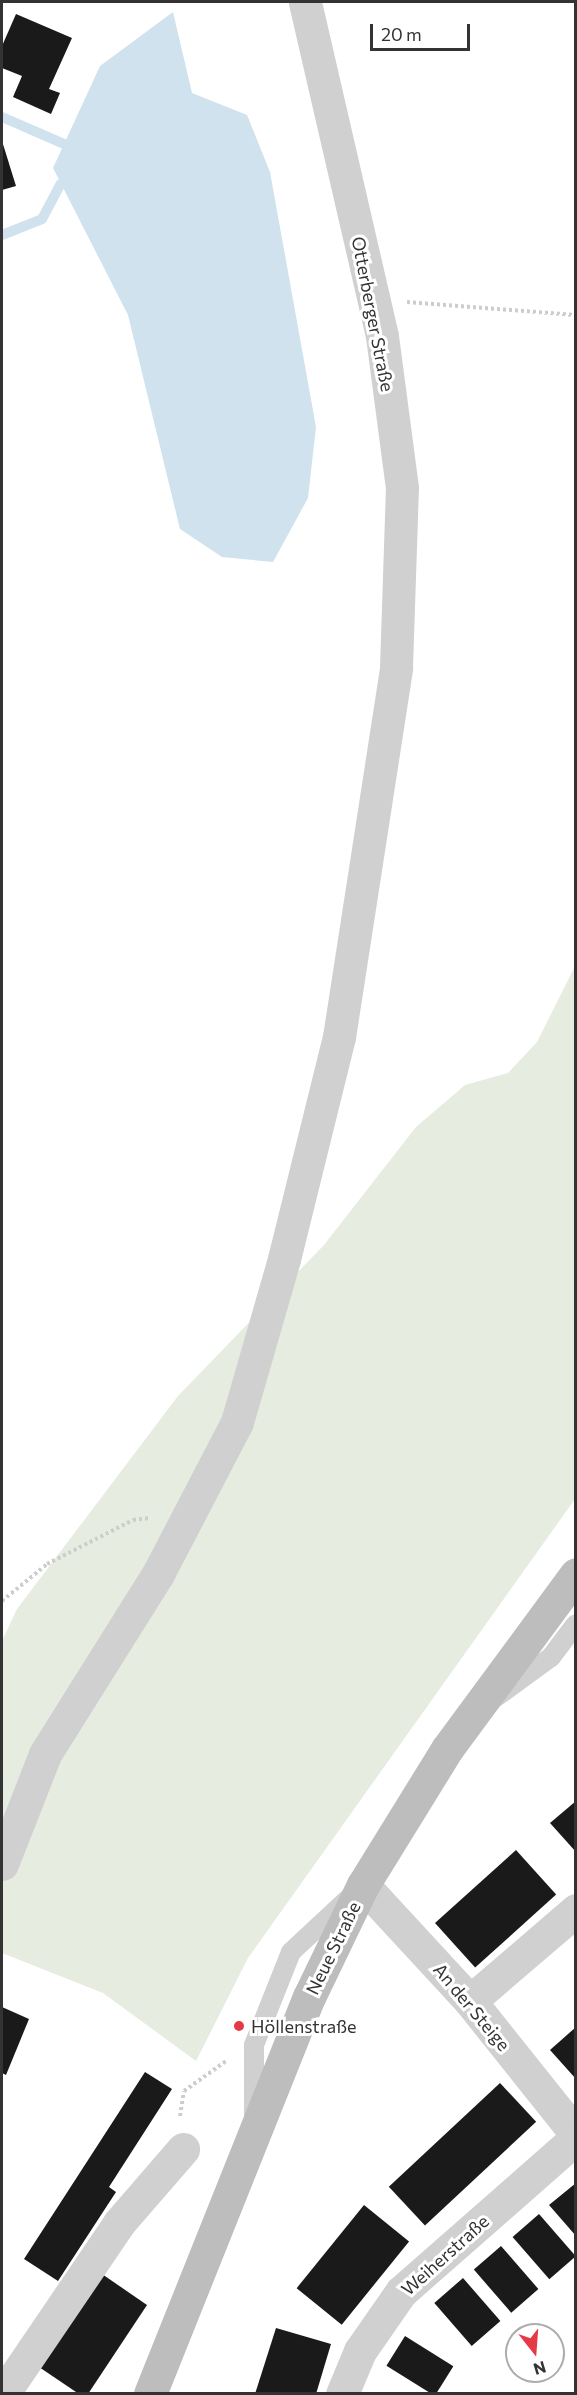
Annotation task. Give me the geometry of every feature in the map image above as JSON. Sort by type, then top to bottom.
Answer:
[{"type":"main road","name":"Neue Straße","points":[[150,2394],[309,1996],[363,1885],[447,1749],[576,1575]]},
{"type":"street","name":"Otterberger Straße","points":[[6,1853],[45,1754],[159,1572],[237,1422],[284,1259],[336,1048],[396,667],[402,488],[373,300],[305,2]]},
{"type":"street","name":"An der Steige","points":[[363,1885],[470,2001],[576,2136]]},
{"type":"street","points":[[470,2001],[576,1910]]},
{"type":"street","name":"Weiherstraße","points":[[342,2394],[360,2351],[401,2292],[576,2136]]},
{"type":"street","points":[[3,2394],[119,2223],[183,2149]]},
{"type":"lane","points":[[474,1712],[551,1657],[576,1624]]},
{"type":"path","points":[[373,300],[576,315]]},
{"type":"path","points":[[2,1601],[47,1564],[133,1520],[189,1514]]},
{"type":"path","points":[[183,2149],[179,2119],[184,2091],[225,2063],[228,2054]]},
{"type":"shaded area","points":[[575,966],[575,1499],[248,1958],[196,2061],[103,1993],[2,1953],[2,1641],[17,1609],[178,1396],[324,1245],[416,1127],[465,1085],[508,1073],[537,1042]]},
{"type":"water","points":[[173,12],[192,93],[247,115],[270,172],[316,427],[308,498],[273,562],[222,557],[180,529],[128,315],[53,168],[100,66]]},
{"type":"building","points":[[16,14],[72,38],[49,89],[60,93],[51,114],[13,97],[22,76],[2,68],[2,46]]},
{"type":"building","points":[[2,141],[16,186],[2,190]]},
{"type":"building","points":[[576,1801],[576,1852],[550,1823]]},
{"type":"building","points":[[516,1850],[556,1895],[475,1968],[435,1923]]},
{"type":"building","points":[[2,2007],[29,2019],[6,2075],[2,2073]]},
{"type":"building","points":[[576,2027],[576,2079],[550,2050]]},
{"type":"building","points":[[145,2072],[172,2089],[109,2187],[116,2192],[58,2281],[24,2259]]},
{"type":"building","points":[[500,2083],[536,2122],[425,2225],[389,2187]]},
{"type":"building","points":[[576,2183],[576,2236],[549,2205]]},
{"type":"building","points":[[364,2205],[409,2242],[342,2325],[297,2288]]},
{"type":"building","points":[[539,2214],[576,2256],[549,2279],[513,2237]]},
{"type":"building","points":[[501,2246],[538,2289],[511,2313],[474,2270]]},
{"type":"building","points":[[102,2274],[147,2305],[88,2394],[79,2394],[39,2367]]},
{"type":"building","points":[[463,2278],[500,2321],[472,2346],[434,2303]]},
{"type":"building","points":[[276,2328],[331,2344],[316,2394],[255,2394]]},
{"type":"building","points":[[405,2336],[453,2366],[436,2394],[432,2394],[386,2366]]},
{"type":"waterway","points":[[2,117],[64,144]]},
{"type":"waterway","points":[[2,235],[42,219],[61,184]]},
{"type":"place","name":"Höllenstraße","points":[[239,2026]]}]
